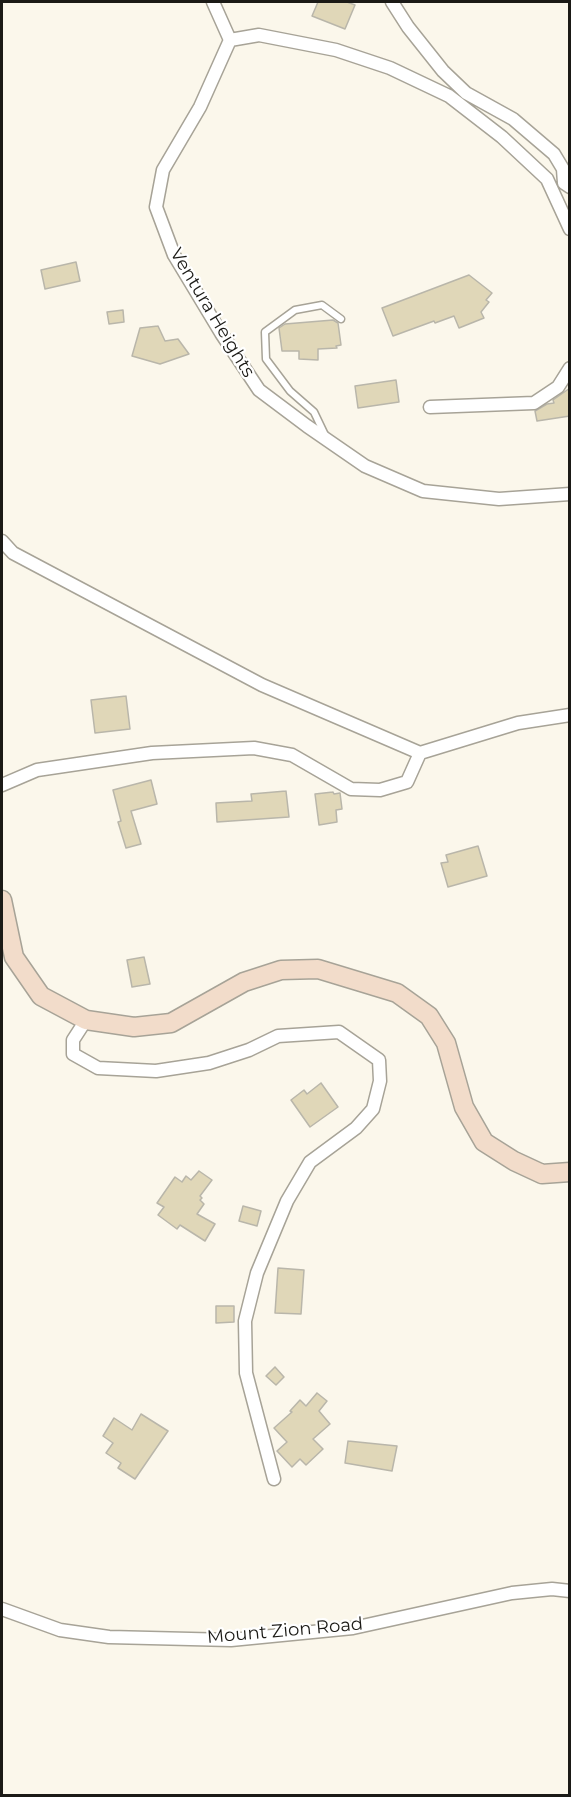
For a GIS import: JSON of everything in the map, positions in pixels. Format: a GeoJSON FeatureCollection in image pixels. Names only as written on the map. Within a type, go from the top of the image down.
{"type":"FeatureCollection","features":[{"type":"Feature","properties":{"kind":"main road"},"geometry":{"type":"LineString","coordinates":[[2,900],[14,957],[41,996],[86,1020],[134,1027],[171,1023],[244,982],[281,970],[318,969],[397,993],[429,1016],[446,1043],[464,1107],[484,1142],[514,1161],[542,1174],[570,1172]]}},
{"type":"Feature","properties":{"kind":"street"},"geometry":{"type":"LineString","coordinates":[[213,2],[230,40],[259,34],[336,50],[390,68],[449,96],[502,138],[547,179],[570,229]]}},
{"type":"Feature","properties":{"kind":"street"},"geometry":{"type":"LineString","coordinates":[[392,2],[436,63],[466,93],[513,119],[554,154],[563,169],[564,183],[570,187]]}},
{"type":"Feature","properties":{"kind":"street","name":"Ventura Heights"},"geometry":{"type":"LineString","coordinates":[[230,40],[200,107],[163,170],[156,207],[174,255],[259,390],[365,466],[423,491],[498,499],[570,494]]}},
{"type":"Feature","properties":{"kind":"street"},"geometry":{"type":"LineString","coordinates":[[556,200],[570,193]]}},
{"type":"Feature","properties":{"kind":"street"},"geometry":{"type":"LineString","coordinates":[[430,407],[534,403],[558,387],[570,368]]}},
{"type":"Feature","properties":{"kind":"street"},"geometry":{"type":"LineString","coordinates":[[2,541],[13,553],[262,685],[420,753],[518,723],[570,716]]}},
{"type":"Feature","properties":{"kind":"street"},"geometry":{"type":"LineString","coordinates":[[2,785],[37,770],[48,768],[152,753],[254,748],[291,755],[351,789],[380,790],[407,782],[420,753]]}},
{"type":"Feature","properties":{"kind":"street"},"geometry":{"type":"LineString","coordinates":[[86,1020],[73,1040],[73,1054],[98,1068],[156,1071],[209,1063],[249,1050],[278,1036],[339,1032],[379,1060],[380,1081],[373,1109],[356,1128],[310,1162],[283,1211],[258,1273],[245,1322],[246,1372],[274,1479]]}},
{"type":"Feature","properties":{"kind":"street","name":"Mount Zion Road"},"geometry":{"type":"LineString","coordinates":[[2,1609],[60,1630],[110,1637],[231,1640],[353,1628],[512,1593],[552,1589],[570,1591]]}},
{"type":"Feature","properties":{"kind":"lane"},"geometry":{"type":"LineString","coordinates":[[328,441],[314,412],[290,391],[266,359],[265,332],[295,310],[322,304],[340,319]]}},
{"type":"Feature","properties":{"kind":"building"},"geometry":{"type":"Polygon","coordinates":[[[318,2],[347,2],[355,5],[345,29],[312,16],[318,2]]]}},
{"type":"Feature","properties":{"kind":"building"},"geometry":{"type":"Polygon","coordinates":[[[76,262],[80,281],[45,289],[41,270],[76,262]]]}},
{"type":"Feature","properties":{"kind":"building"},"geometry":{"type":"Polygon","coordinates":[[[469,275],[492,293],[486,300],[489,302],[481,312],[484,318],[459,328],[454,316],[393,336],[382,308],[469,275]]]}},
{"type":"Feature","properties":{"kind":"building"},"geometry":{"type":"Polygon","coordinates":[[[123,310],[124,322],[109,324],[107,312],[123,310]]]}},
{"type":"Feature","properties":{"kind":"building"},"geometry":{"type":"Polygon","coordinates":[[[333,320],[338,323],[341,345],[336,346],[337,348],[318,349],[318,360],[299,359],[299,351],[282,351],[279,328],[285,324],[333,320]]]}},
{"type":"Feature","properties":{"kind":"building"},"geometry":{"type":"Polygon","coordinates":[[[158,326],[165,341],[178,339],[189,354],[160,364],[132,356],[140,328],[158,326]]]}},
{"type":"Feature","properties":{"kind":"building"},"geometry":{"type":"Polygon","coordinates":[[[396,380],[399,402],[358,408],[355,386],[396,380]]]}},
{"type":"Feature","properties":{"kind":"building"},"geometry":{"type":"Polygon","coordinates":[[[570,388],[570,416],[537,421],[535,411],[554,403],[553,400],[570,388]]]}},
{"type":"Feature","properties":{"kind":"building"},"geometry":{"type":"Polygon","coordinates":[[[126,696],[130,729],[95,733],[91,700],[126,696]]]}},
{"type":"Feature","properties":{"kind":"building"},"geometry":{"type":"Polygon","coordinates":[[[151,780],[157,804],[131,811],[141,844],[126,848],[118,822],[121,821],[113,790],[151,780]]]}},
{"type":"Feature","properties":{"kind":"building"},"geometry":{"type":"Polygon","coordinates":[[[286,791],[289,817],[217,822],[216,803],[252,801],[251,794],[286,791]]]}},
{"type":"Feature","properties":{"kind":"building"},"geometry":{"type":"Polygon","coordinates":[[[333,792],[334,794],[340,793],[342,809],[336,810],[337,822],[319,825],[315,794],[333,792]]]}},
{"type":"Feature","properties":{"kind":"building"},"geometry":{"type":"Polygon","coordinates":[[[478,846],[487,876],[448,887],[441,863],[448,862],[446,855],[478,846]]]}},
{"type":"Feature","properties":{"kind":"building"},"geometry":{"type":"Polygon","coordinates":[[[144,957],[150,984],[132,987],[127,960],[144,957]]]}},
{"type":"Feature","properties":{"kind":"building"},"geometry":{"type":"Polygon","coordinates":[[[321,1083],[338,1107],[310,1127],[291,1100],[304,1090],[307,1094],[321,1083]]]}},
{"type":"Feature","properties":{"kind":"building"},"geometry":{"type":"Polygon","coordinates":[[[199,1171],[212,1180],[200,1196],[204,1204],[197,1214],[215,1224],[205,1241],[180,1225],[177,1229],[158,1215],[164,1207],[157,1203],[175,1177],[182,1182],[186,1176],[191,1180],[199,1171]]]}},
{"type":"Feature","properties":{"kind":"building"},"geometry":{"type":"Polygon","coordinates":[[[243,1206],[261,1211],[257,1226],[239,1221],[243,1206]]]}},
{"type":"Feature","properties":{"kind":"building"},"geometry":{"type":"Polygon","coordinates":[[[278,1268],[304,1270],[301,1314],[275,1313],[278,1268]]]}},
{"type":"Feature","properties":{"kind":"building"},"geometry":{"type":"Polygon","coordinates":[[[216,1306],[234,1306],[234,1322],[216,1323],[216,1306]]]}},
{"type":"Feature","properties":{"kind":"building"},"geometry":{"type":"Polygon","coordinates":[[[275,1367],[284,1377],[276,1385],[266,1376],[275,1367]]]}},
{"type":"Feature","properties":{"kind":"building"},"geometry":{"type":"Polygon","coordinates":[[[317,1393],[327,1401],[319,1411],[330,1424],[313,1439],[323,1449],[306,1465],[300,1459],[292,1467],[277,1451],[287,1442],[274,1428],[292,1412],[290,1411],[300,1400],[306,1406],[317,1393]]]}},
{"type":"Feature","properties":{"kind":"building"},"geometry":{"type":"Polygon","coordinates":[[[141,1414],[168,1431],[135,1479],[118,1468],[121,1463],[106,1453],[113,1443],[103,1436],[114,1418],[132,1430],[141,1414]]]}},
{"type":"Feature","properties":{"kind":"building"},"geometry":{"type":"Polygon","coordinates":[[[348,1441],[397,1446],[392,1471],[345,1463],[348,1441]]]}}]}
